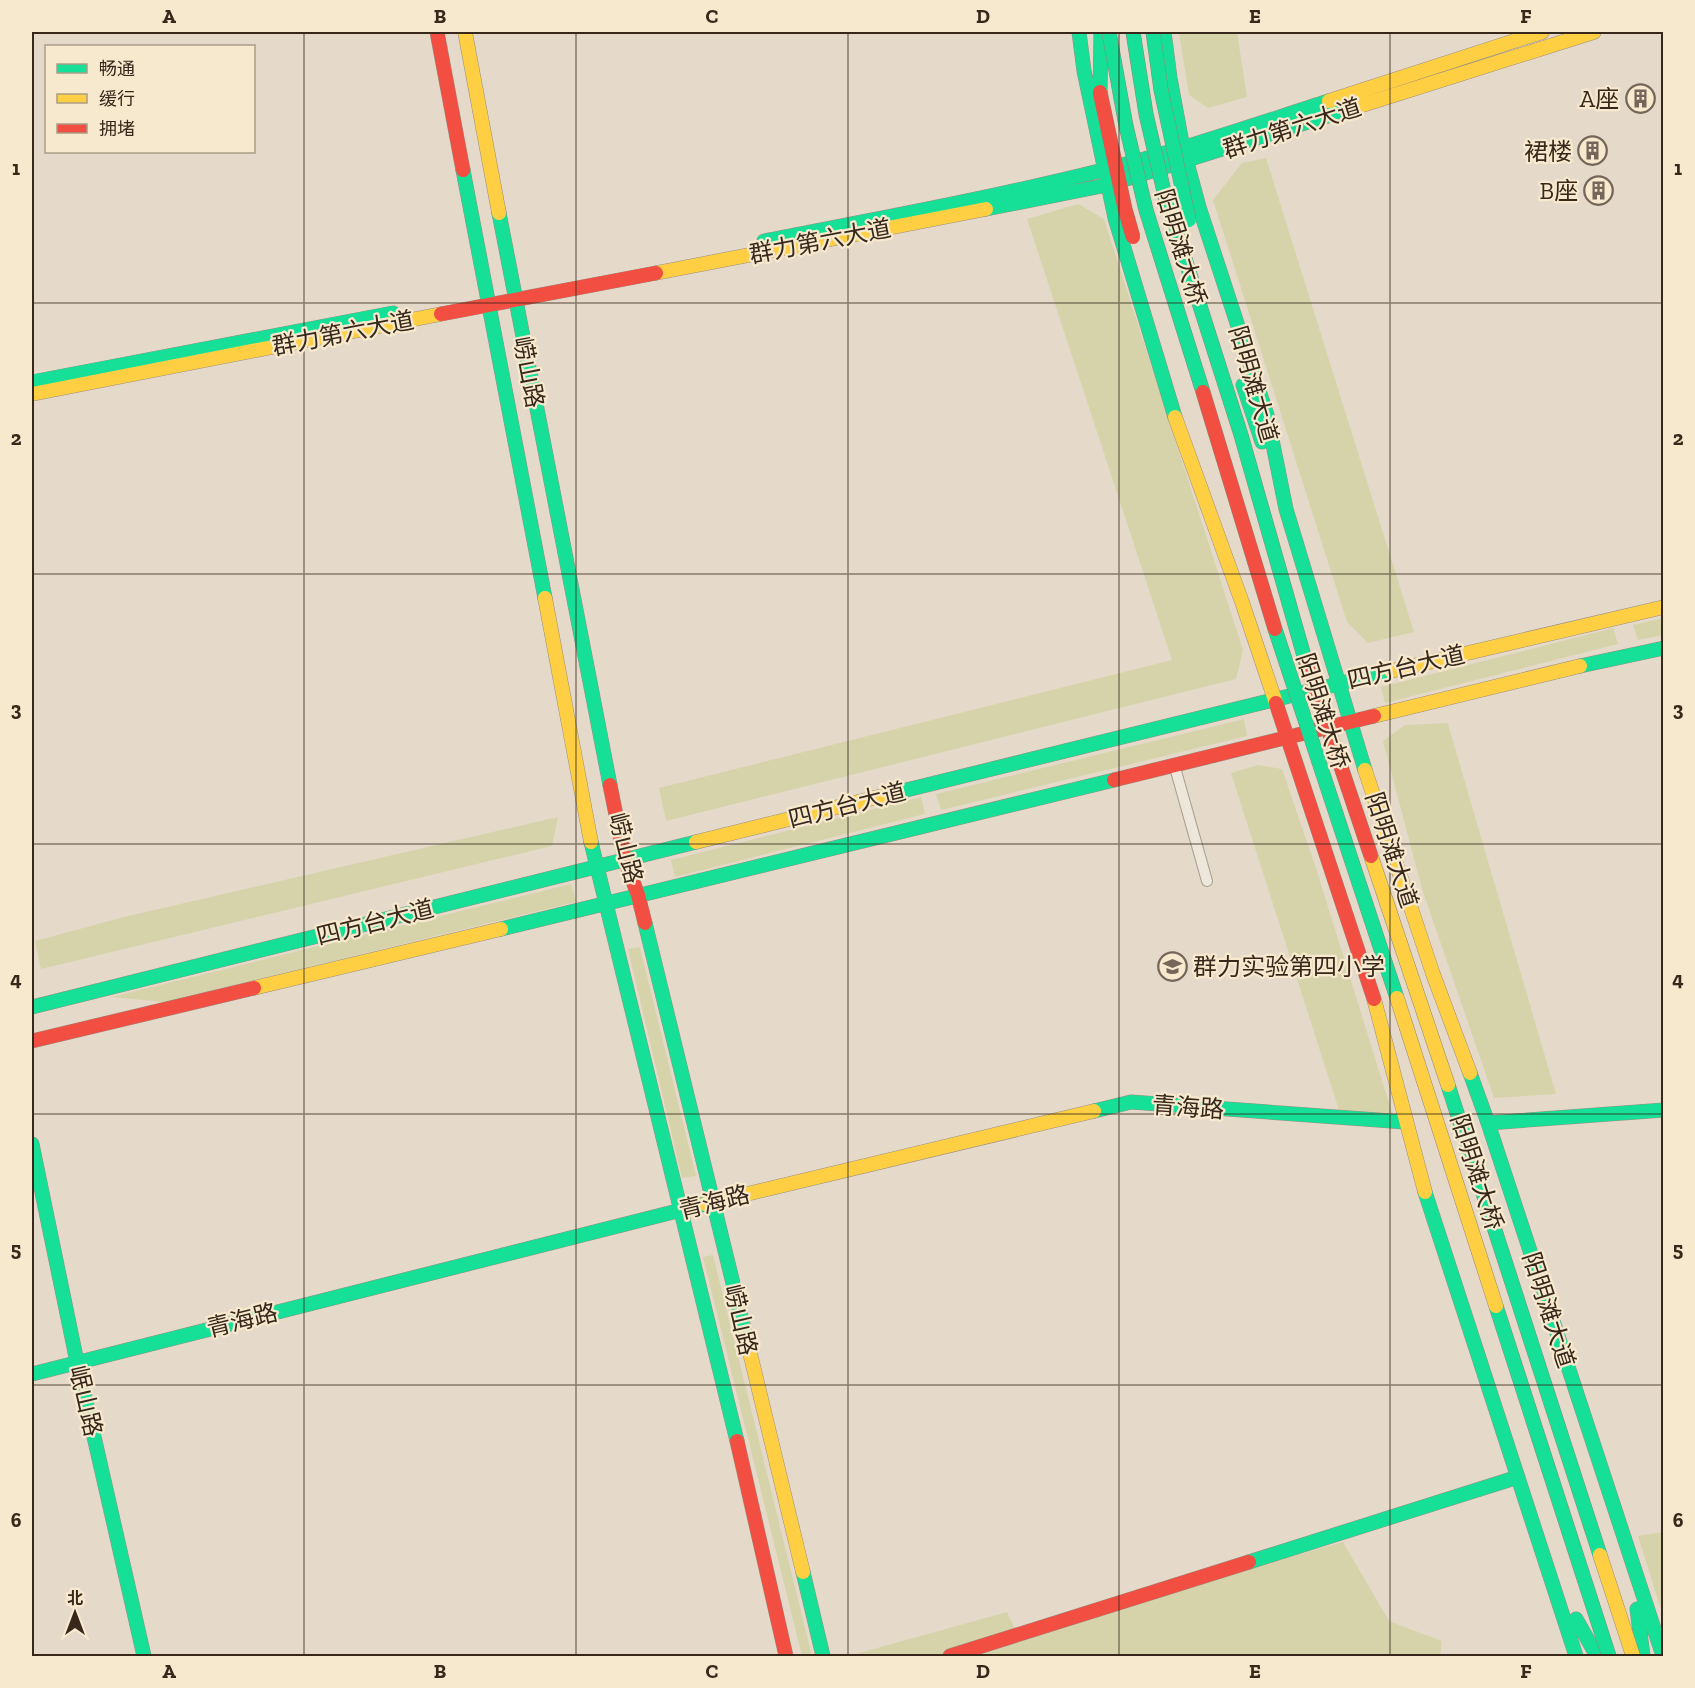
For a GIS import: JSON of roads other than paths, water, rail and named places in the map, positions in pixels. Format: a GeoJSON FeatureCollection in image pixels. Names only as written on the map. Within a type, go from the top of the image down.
{"type":"FeatureCollection","features":[{"type":"Feature","properties":{"kind":"main road","name":"崂山路"},"geometry":{"type":"LineString","coordinates":[[437,32],[596,868],[747,1483],[786,1656]]}},
{"type":"Feature","properties":{"kind":"main road","name":"崂山路"},"geometry":{"type":"LineString","coordinates":[[465,32],[514,294],[626,860],[638,895],[714,1202],[823,1656]]}},
{"type":"Feature","properties":{"kind":"main road"},"geometry":{"type":"LineString","coordinates":[[1079,32],[1084,71],[1115,218],[1182,441],[1242,602],[1588,1656]]}},
{"type":"Feature","properties":{"kind":"main road"},"geometry":{"type":"LineString","coordinates":[[1090,32],[1100,92],[1125,209],[1197,441],[1242,602]]}},
{"type":"Feature","properties":{"kind":"main road"},"geometry":{"type":"LineString","coordinates":[[1100,92],[1101,32]]}},
{"type":"Feature","properties":{"kind":"main road","name":"阳明滩大桥"},"geometry":{"type":"LineString","coordinates":[[1109,32],[1126,126],[1146,210],[1289,676],[1412,1043],[1609,1656]]}},
{"type":"Feature","properties":{"kind":"main road","name":"阳明滩大桥"},"geometry":{"type":"LineString","coordinates":[[1133,32],[1142,94],[1165,196],[1241,435],[1308,669],[1433,1038],[1633,1656]]}},
{"type":"Feature","properties":{"kind":"main road"},"geometry":{"type":"LineString","coordinates":[[1143,32],[1161,90]]}},
{"type":"Feature","properties":{"kind":"main road"},"geometry":{"type":"LineString","coordinates":[[1153,32],[1161,90],[1189,220],[1286,509]]}},
{"type":"Feature","properties":{"kind":"main road","name":"阳明滩大道"},"geometry":{"type":"LineString","coordinates":[[1164,32],[1170,78],[1185,154],[1199,207],[1267,415],[1286,509],[1350,723],[1436,983],[1488,1123],[1662,1656]]}},
{"type":"Feature","properties":{"kind":"main road","name":"群力第六大道"},"geometry":{"type":"LineString","coordinates":[[514,294],[872,232],[1107,185],[1185,154],[1542,32]]}},
{"type":"Feature","properties":{"kind":"main road","name":"群力第六大道"},"geometry":{"type":"LineString","coordinates":[[32,394],[1185,154],[1594,32]]}},
{"type":"Feature","properties":{"kind":"main road","name":"群力第六大道"},"geometry":{"type":"LineString","coordinates":[[32,382],[489,299]]}},
{"type":"Feature","properties":{"kind":"main road","name":"四方台大道"},"geometry":{"type":"LineString","coordinates":[[32,1007],[1339,683],[1664,608]]}},
{"type":"Feature","properties":{"kind":"main road","name":"四方台大道"},"geometry":{"type":"LineString","coordinates":[[32,1041],[606,904],[1592,663],[1664,648]]}},
{"type":"Feature","properties":{"kind":"main road"},"geometry":{"type":"LineString","coordinates":[[1436,983],[1479,1132],[1654,1656]]}},
{"type":"Feature","properties":{"kind":"main road"},"geometry":{"type":"LineString","coordinates":[[1376,1006],[1430,1209],[1576,1656]]}},
{"type":"Feature","properties":{"kind":"main road","name":"青海路"},"geometry":{"type":"LineString","coordinates":[[32,1374],[680,1210],[1131,1102],[1405,1122]]}},
{"type":"Feature","properties":{"kind":"main road"},"geometry":{"type":"LineString","coordinates":[[1488,1123],[1664,1110]]}},
{"type":"Feature","properties":{"kind":"main road","name":"岷山路"},"geometry":{"type":"LineString","coordinates":[[32,1144],[77,1362],[144,1656]]}},
{"type":"Feature","properties":{"kind":"main road"},"geometry":{"type":"LineString","coordinates":[[951,1656],[1518,1477]]}},
{"type":"Feature","properties":{"kind":"main road"},"geometry":{"type":"LineString","coordinates":[[1637,1604],[1643,1656]]}},
{"type":"Feature","properties":{"kind":"main road"},"geometry":{"type":"LineString","coordinates":[[1576,1619],[1597,1656]]}},
{"type":"Feature","properties":{"kind":"street"},"geometry":{"type":"LineString","coordinates":[[1174,764],[1207,881]]}},
{"type":"Feature","properties":{"kind":"place","name":"A座"},"geometry":{"type":"Point","coordinates":[1640,98]}},
{"type":"Feature","properties":{"kind":"place","name":"裙楼"},"geometry":{"type":"Point","coordinates":[1593,151]}},
{"type":"Feature","properties":{"kind":"place","name":"B座"},"geometry":{"type":"Point","coordinates":[1599,190]}},
{"type":"Feature","properties":{"kind":"place","name":"群力实验第四小学"},"geometry":{"type":"Point","coordinates":[1172,966]}}]}
